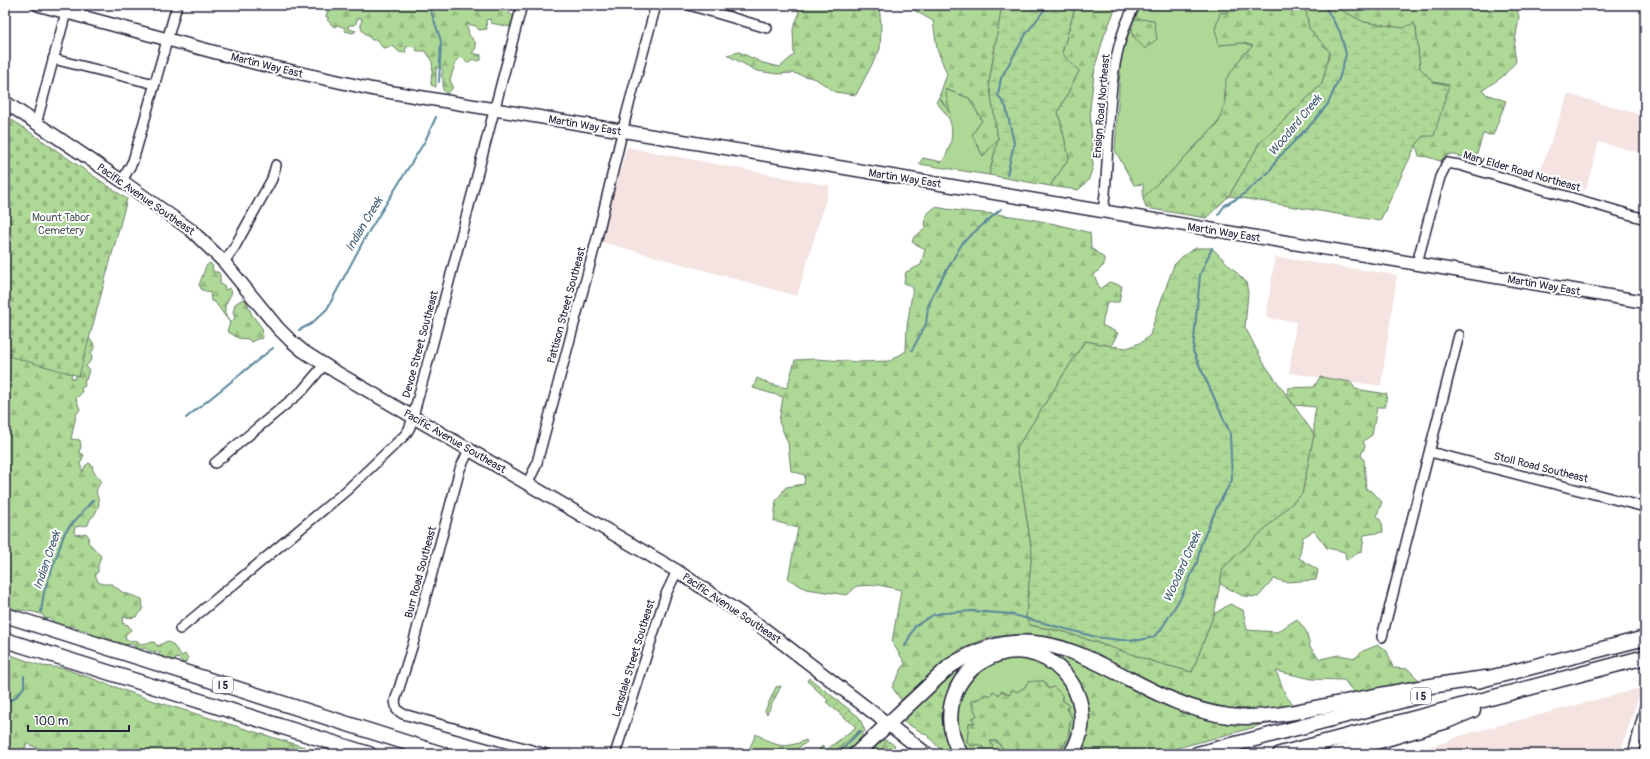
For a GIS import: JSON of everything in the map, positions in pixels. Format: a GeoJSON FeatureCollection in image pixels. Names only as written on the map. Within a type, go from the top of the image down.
{"type":"FeatureCollection","features":[{"type":"Feature","properties":{"kind":"highway","name":"I 5"},"geometry":{"type":"LineString","coordinates":[[5,615],[442,754]]}},
{"type":"Feature","properties":{"kind":"highway","name":"I 5"},"geometry":{"type":"LineString","coordinates":[[1197,754],[1645,638]]}},
{"type":"Feature","properties":{"kind":"highway","name":"I 5"},"geometry":{"type":"LineString","coordinates":[[5,640],[369,754]]}},
{"type":"Feature","properties":{"kind":"highway"},"geometry":{"type":"LineString","coordinates":[[856,754],[950,666],[962,658],[986,648],[1012,642],[1039,643],[1066,649],[1179,703],[1202,711],[1238,717],[1269,716],[1423,687],[1486,678]]}},
{"type":"Feature","properties":{"kind":"highway"},"geometry":{"type":"LineString","coordinates":[[961,754],[953,737],[950,720],[956,690],[965,676],[978,664],[1000,654],[1017,652],[1035,655],[1050,662],[1062,671],[1076,689],[1082,710],[1082,725],[1078,741],[1071,754]]}},
{"type":"Feature","properties":{"kind":"highway","name":"I 5"},"geometry":{"type":"LineString","coordinates":[[1280,754],[1645,656]]}},
{"type":"Feature","properties":{"kind":"highway"},"geometry":{"type":"LineString","coordinates":[[1335,754],[1447,722],[1514,692]]}},
{"type":"Feature","properties":{"kind":"main road","name":"Martin Way East"},"geometry":{"type":"LineString","coordinates":[[39,5],[67,8],[168,39],[259,64],[372,89],[1645,302]]}},
{"type":"Feature","properties":{"kind":"main road","name":"Pacific Avenue Southeast"},"geometry":{"type":"LineString","coordinates":[[5,102],[122,181],[191,230],[224,262],[278,328],[303,351],[324,365],[678,572],[760,626],[927,754]]}},
{"type":"Feature","properties":{"kind":"street"},"geometry":{"type":"LineString","coordinates":[[122,181],[133,162],[177,5]]}},
{"type":"Feature","properties":{"kind":"street","name":"Devoe Street Southeast"},"geometry":{"type":"LineString","coordinates":[[180,628],[347,490],[406,434],[413,416],[522,5]]}},
{"type":"Feature","properties":{"kind":"street","name":"Pattison Street Southeast"},"geometry":{"type":"LineString","coordinates":[[527,484],[536,466],[597,238],[622,131],[656,5]]}},
{"type":"Feature","properties":{"kind":"street"},"geometry":{"type":"LineString","coordinates":[[690,5],[767,28]]}},
{"type":"Feature","properties":{"kind":"street","name":"Ensign Road Northeast"},"geometry":{"type":"LineString","coordinates":[[1103,212],[1113,78],[1118,46],[1135,5]]}},
{"type":"Feature","properties":{"kind":"street"},"geometry":{"type":"LineString","coordinates":[[36,124],[67,8]]}},
{"type":"Feature","properties":{"kind":"street"},"geometry":{"type":"LineString","coordinates":[[53,59],[154,84]]}},
{"type":"Feature","properties":{"kind":"street","name":"Mary Elder Road Northeast"},"geometry":{"type":"LineString","coordinates":[[1417,263],[1440,177],[1447,163],[1466,167],[1645,219]]}},
{"type":"Feature","properties":{"kind":"street"},"geometry":{"type":"LineString","coordinates":[[224,262],[234,248],[272,179],[276,165]]}},
{"type":"Feature","properties":{"kind":"street"},"geometry":{"type":"LineString","coordinates":[[1382,637],[1459,335]]}},
{"type":"Feature","properties":{"kind":"street"},"geometry":{"type":"LineString","coordinates":[[215,464],[302,391],[324,365]]}},
{"type":"Feature","properties":{"kind":"street","name":"Burr Road Southeast"},"geometry":{"type":"LineString","coordinates":[[469,450],[460,469],[413,644],[395,701],[397,710],[403,714],[546,754]]}},
{"type":"Feature","properties":{"kind":"street","name":"Stoll Road Southeast"},"geometry":{"type":"LineString","coordinates":[[1430,452],[1645,506]]}},
{"type":"Feature","properties":{"kind":"street","name":"Lansdale Street Southeast"},"geometry":{"type":"LineString","coordinates":[[615,754],[666,594],[678,572]]}},
{"type":"Feature","properties":{"kind":"street"},"geometry":{"type":"LineString","coordinates":[[1633,754],[1645,707]]}},
{"type":"Feature","properties":{"kind":"shaded area"},"geometry":{"type":"Polygon","coordinates":[[[1568,94],[1645,116],[1645,154],[1599,142],[1586,190],[1538,177],[1568,94]]]}},
{"type":"Feature","properties":{"kind":"shaded area"},"geometry":{"type":"Polygon","coordinates":[[[627,147],[830,186],[797,296],[599,241],[627,147]]]}},
{"type":"Feature","properties":{"kind":"shaded area"},"geometry":{"type":"Polygon","coordinates":[[[1275,257],[1397,275],[1381,386],[1289,373],[1296,322],[1266,318],[1275,257]]]}},
{"type":"Feature","properties":{"kind":"shaded area"},"geometry":{"type":"Polygon","coordinates":[[[1641,688],[1620,754],[1402,754],[1446,742],[1459,736],[1641,688]]]}},
{"type":"Feature","properties":{"kind":"green space"},"geometry":{"type":"Polygon","coordinates":[[[330,5],[493,5],[506,10],[514,17],[510,27],[491,23],[490,19],[486,20],[487,29],[479,30],[476,26],[467,24],[469,35],[475,42],[476,48],[472,53],[481,55],[481,60],[478,61],[473,59],[467,63],[461,57],[456,61],[450,80],[452,89],[447,94],[443,90],[443,79],[441,75],[443,72],[441,68],[437,67],[436,70],[436,87],[431,85],[432,63],[425,51],[417,51],[415,47],[408,46],[405,53],[399,52],[394,47],[390,46],[383,48],[377,40],[372,40],[362,31],[362,18],[358,18],[355,25],[348,26],[349,29],[356,31],[353,33],[345,31],[345,28],[338,25],[334,27],[327,20],[329,18],[326,17],[330,5]]]}},
{"type":"Feature","properties":{"kind":"green space"},"geometry":{"type":"Polygon","coordinates":[[[797,5],[879,5],[881,26],[880,49],[856,95],[835,92],[816,79],[793,73],[777,74],[757,71],[727,55],[739,52],[763,63],[780,67],[794,55],[793,29],[799,14],[797,5]]]}},
{"type":"Feature","properties":{"kind":"green space"},"geometry":{"type":"Polygon","coordinates":[[[914,5],[1002,5],[989,83],[998,139],[983,156],[972,135],[982,120],[969,98],[945,89],[950,113],[939,97],[947,74],[937,49],[933,21],[912,9],[914,5]]]}},
{"type":"Feature","properties":{"kind":"green space"},"geometry":{"type":"Polygon","coordinates":[[[1002,5],[1077,5],[1062,53],[1079,71],[1058,112],[1069,158],[1050,186],[989,175],[998,139],[989,83],[1002,5]]]}},
{"type":"Feature","properties":{"kind":"green space"},"geometry":{"type":"Polygon","coordinates":[[[1077,5],[1117,5],[1104,36],[1095,67],[1090,108],[1093,167],[1088,181],[1078,190],[1050,186],[1069,158],[1058,112],[1079,71],[1062,53],[1077,5]]]}},
{"type":"Feature","properties":{"kind":"green space"},"geometry":{"type":"Polygon","coordinates":[[[1141,5],[1254,5],[1238,11],[1220,14],[1219,45],[1244,43],[1254,46],[1243,55],[1224,88],[1225,102],[1219,121],[1167,176],[1143,198],[1143,184],[1134,185],[1115,150],[1121,56],[1131,27],[1133,37],[1154,20],[1135,19],[1141,5]]]}},
{"type":"Feature","properties":{"kind":"green space"},"geometry":{"type":"Polygon","coordinates":[[[1254,5],[1305,5],[1309,28],[1330,52],[1322,84],[1259,144],[1229,196],[1206,218],[1146,208],[1143,198],[1167,176],[1219,122],[1225,102],[1226,79],[1243,55],[1253,46],[1244,43],[1219,45],[1215,29],[1220,13],[1238,11],[1254,5]]]}},
{"type":"Feature","properties":{"kind":"green space"},"geometry":{"type":"Polygon","coordinates":[[[1305,5],[1331,5],[1364,22],[1403,28],[1414,23],[1416,28],[1420,68],[1433,82],[1449,85],[1434,136],[1423,136],[1416,145],[1380,221],[1229,196],[1259,144],[1322,84],[1330,52],[1309,28],[1305,5]]]}},
{"type":"Feature","properties":{"kind":"green space"},"geometry":{"type":"Polygon","coordinates":[[[1331,5],[1516,5],[1519,17],[1514,48],[1516,62],[1502,77],[1483,90],[1486,94],[1506,101],[1493,135],[1483,134],[1475,160],[1450,154],[1440,161],[1419,156],[1416,145],[1423,136],[1449,85],[1433,82],[1420,68],[1416,28],[1403,28],[1364,22],[1331,5]]]}},
{"type":"Feature","properties":{"kind":"green space"},"geometry":{"type":"Polygon","coordinates":[[[1135,19],[1154,20],[1157,39],[1145,49],[1132,32],[1135,19]]]}},
{"type":"Feature","properties":{"kind":"green space"},"geometry":{"type":"Polygon","coordinates":[[[944,89],[969,98],[982,120],[972,135],[983,156],[998,139],[989,175],[919,164],[923,158],[942,162],[950,146],[952,128],[947,115],[936,102],[939,97],[949,112],[944,89]]]}},
{"type":"Feature","properties":{"kind":"green space","name":"Mount Tabor Cemetery"},"geometry":{"type":"Polygon","coordinates":[[[5,115],[127,199],[79,376],[5,355],[5,115]]]}},
{"type":"Feature","properties":{"kind":"green space"},"geometry":{"type":"Polygon","coordinates":[[[935,207],[1024,218],[1090,233],[1091,248],[1104,258],[1104,265],[1094,275],[1100,289],[1109,282],[1122,286],[1119,302],[1107,302],[1102,325],[1118,333],[1111,346],[1085,341],[1016,449],[1032,552],[1026,617],[1029,625],[1065,632],[1158,663],[1192,672],[1214,614],[1230,604],[1243,610],[1247,630],[1277,632],[1297,619],[1306,631],[1310,647],[1320,659],[1339,655],[1355,658],[1363,651],[1378,645],[1387,651],[1393,668],[1408,669],[1419,680],[1413,685],[1355,694],[1344,680],[1312,679],[1276,671],[1286,696],[1294,705],[1271,713],[1227,709],[1192,702],[1149,683],[1063,640],[1023,634],[990,637],[959,650],[901,700],[892,687],[905,663],[892,642],[901,590],[879,585],[857,586],[847,595],[806,589],[788,579],[798,528],[774,521],[776,501],[786,487],[804,484],[805,475],[791,471],[788,443],[779,422],[783,397],[753,388],[757,378],[770,384],[787,388],[795,360],[816,359],[858,362],[890,361],[906,351],[907,327],[913,287],[904,283],[906,272],[921,265],[925,249],[912,242],[914,237],[925,229],[926,215],[935,207]]]}},
{"type":"Feature","properties":{"kind":"green space"},"geometry":{"type":"Polygon","coordinates":[[[1196,248],[1212,248],[1246,282],[1248,293],[1245,327],[1263,362],[1314,434],[1302,494],[1223,568],[1214,614],[1192,672],[1158,663],[1065,632],[1030,625],[1026,617],[1032,552],[1016,449],[1085,341],[1127,348],[1142,342],[1150,335],[1174,265],[1184,255],[1196,248]]]}},
{"type":"Feature","properties":{"kind":"green space"},"geometry":{"type":"Polygon","coordinates":[[[210,263],[213,266],[212,268],[214,272],[218,272],[220,275],[220,284],[224,285],[225,290],[230,288],[232,292],[225,306],[225,313],[231,322],[235,318],[233,313],[235,304],[243,299],[246,301],[252,315],[262,328],[263,338],[251,342],[248,339],[238,338],[227,331],[230,323],[215,302],[211,301],[210,292],[202,290],[199,285],[206,266],[210,263]]]}},
{"type":"Feature","properties":{"kind":"green space"},"geometry":{"type":"Polygon","coordinates":[[[87,338],[92,341],[95,347],[91,353],[92,359],[86,366],[89,370],[86,380],[84,380],[85,386],[81,388],[82,392],[76,399],[80,409],[76,415],[71,439],[80,440],[81,447],[79,452],[84,455],[80,464],[83,472],[85,466],[89,463],[92,465],[93,471],[101,480],[97,491],[99,502],[96,512],[90,519],[88,525],[75,527],[74,532],[76,535],[86,533],[89,537],[88,542],[101,556],[98,572],[95,574],[98,582],[103,584],[112,584],[122,592],[142,599],[143,609],[139,615],[133,618],[124,617],[122,623],[128,625],[131,630],[125,635],[126,640],[138,641],[140,644],[154,642],[158,646],[167,641],[172,644],[182,656],[185,654],[188,658],[186,662],[182,663],[180,659],[176,658],[175,663],[162,660],[158,655],[161,652],[149,651],[145,648],[138,650],[132,644],[122,645],[120,642],[113,643],[112,639],[94,636],[86,630],[54,623],[51,619],[44,618],[43,615],[14,609],[5,604],[5,345],[73,368],[71,378],[75,379],[87,338]]]}},
{"type":"Feature","properties":{"kind":"green space"},"geometry":{"type":"Polygon","coordinates":[[[1320,377],[1351,382],[1355,389],[1387,394],[1385,407],[1377,407],[1372,435],[1363,441],[1365,446],[1361,455],[1364,460],[1366,489],[1373,492],[1382,502],[1377,515],[1382,523],[1383,532],[1364,535],[1362,551],[1346,560],[1345,552],[1327,548],[1314,531],[1303,537],[1299,558],[1318,570],[1316,580],[1286,582],[1274,579],[1258,597],[1243,596],[1220,584],[1223,568],[1302,494],[1314,434],[1316,407],[1294,405],[1288,397],[1288,388],[1314,387],[1320,377]]]}},
{"type":"Feature","properties":{"kind":"green space"},"geometry":{"type":"Polygon","coordinates":[[[1040,648],[1057,651],[1166,701],[1265,723],[1252,728],[1155,754],[1075,754],[1086,717],[1040,648]]]}},
{"type":"Feature","properties":{"kind":"green space"},"geometry":{"type":"Polygon","coordinates":[[[5,653],[42,666],[63,668],[151,700],[327,754],[56,754],[27,744],[22,754],[18,754],[5,743],[5,653]]]}},
{"type":"Feature","properties":{"kind":"green space"},"geometry":{"type":"Polygon","coordinates":[[[1023,658],[1042,664],[1051,669],[1066,683],[1071,693],[1074,703],[1075,725],[1073,735],[1064,754],[1059,754],[1063,752],[1063,747],[1066,743],[1072,717],[1067,709],[1069,705],[1062,699],[1062,695],[1054,687],[1048,689],[1044,681],[1028,682],[1024,688],[1017,692],[1012,689],[1010,695],[1001,691],[999,695],[993,691],[991,696],[985,694],[980,698],[971,701],[977,716],[972,718],[975,723],[969,723],[967,743],[973,746],[977,744],[983,747],[987,752],[995,752],[990,741],[997,742],[1006,752],[1011,754],[969,754],[963,744],[957,722],[959,701],[963,691],[969,681],[987,665],[1000,660],[1023,658]]]}},
{"type":"Feature","properties":{"kind":"green space"},"geometry":{"type":"Polygon","coordinates":[[[970,661],[962,673],[951,744],[948,751],[940,749],[927,735],[900,720],[945,678],[970,661]]]}},
{"type":"Feature","properties":{"kind":"green space"},"geometry":{"type":"Polygon","coordinates":[[[809,678],[859,717],[865,731],[863,733],[860,730],[845,743],[832,751],[818,754],[818,751],[822,746],[826,750],[856,727],[826,702],[828,700],[807,681],[809,678]]]}},
{"type":"Feature","properties":{"kind":"green space"},"geometry":{"type":"Polygon","coordinates":[[[1044,681],[1048,689],[1054,687],[1062,695],[1062,700],[1069,705],[1067,709],[1072,717],[1067,740],[1062,747],[1063,752],[1059,754],[1011,754],[1006,752],[997,741],[990,741],[995,752],[987,752],[983,747],[977,744],[973,746],[967,743],[969,723],[975,723],[972,718],[977,716],[971,702],[985,694],[991,696],[993,691],[999,695],[1001,691],[1010,695],[1012,689],[1017,692],[1024,688],[1028,682],[1044,681]]]}},
{"type":"Feature","properties":{"kind":"green space"},"geometry":{"type":"Polygon","coordinates":[[[781,686],[767,714],[765,711],[776,687],[781,686]]]}},
{"type":"Feature","properties":{"kind":"green space"},"geometry":{"type":"Polygon","coordinates":[[[860,732],[863,735],[854,746],[848,749],[844,754],[818,754],[833,751],[850,737],[860,732]]]}},
{"type":"Feature","properties":{"kind":"green space"},"geometry":{"type":"Polygon","coordinates":[[[756,734],[775,744],[785,746],[806,740],[807,742],[790,754],[747,754],[756,734]]]}},
{"type":"Feature","properties":{"kind":"green space"},"geometry":{"type":"Polygon","coordinates":[[[878,738],[890,742],[895,746],[891,751],[896,754],[861,754],[878,738]]]}},
{"type":"Feature","properties":{"kind":"waterway","name":"Indian Creek"},"geometry":{"type":"LineString","coordinates":[[429,5],[441,41],[439,82]]}},
{"type":"Feature","properties":{"kind":"waterway"},"geometry":{"type":"LineString","coordinates":[[1007,175],[1014,143],[1006,107],[998,95],[1001,78],[1026,34],[1048,5]]}},
{"type":"Feature","properties":{"kind":"waterway","name":"Woodard Creek"},"geometry":{"type":"LineString","coordinates":[[1218,215],[1225,205],[1240,197],[1269,172],[1278,158],[1313,122],[1328,104],[1340,76],[1346,54],[1340,32],[1324,5]]}},
{"type":"Feature","properties":{"kind":"waterway","name":"Indian Creek"},"geometry":{"type":"LineString","coordinates":[[299,330],[311,324],[327,309],[366,236],[425,141],[436,117]]}},
{"type":"Feature","properties":{"kind":"waterway"},"geometry":{"type":"LineString","coordinates":[[912,350],[926,324],[928,307],[935,290],[963,242],[1001,209]]}},
{"type":"Feature","properties":{"kind":"waterway","name":"Woodard Creek"},"geometry":{"type":"LineString","coordinates":[[905,646],[915,626],[933,615],[973,611],[1010,614],[1096,637],[1120,640],[1140,640],[1153,637],[1160,631],[1181,597],[1197,562],[1201,544],[1217,507],[1232,480],[1230,433],[1193,351],[1200,275],[1212,248]]}},
{"type":"Feature","properties":{"kind":"waterway","name":"Indian Creek"},"geometry":{"type":"LineString","coordinates":[[186,418],[273,348]]}},
{"type":"Feature","properties":{"kind":"waterway","name":"Indian Creek"},"geometry":{"type":"LineString","coordinates":[[41,612],[44,592],[65,532],[93,500]]}},
{"type":"Feature","properties":{"kind":"waterway","name":"Indian Creek"},"geometry":{"type":"LineString","coordinates":[[5,701],[14,699],[24,687],[24,676]]}},
{"type":"Feature","properties":{"kind":"waterway","name":"Woodard Creek"},"geometry":{"type":"LineString","coordinates":[[838,754],[860,731]]}}]}
